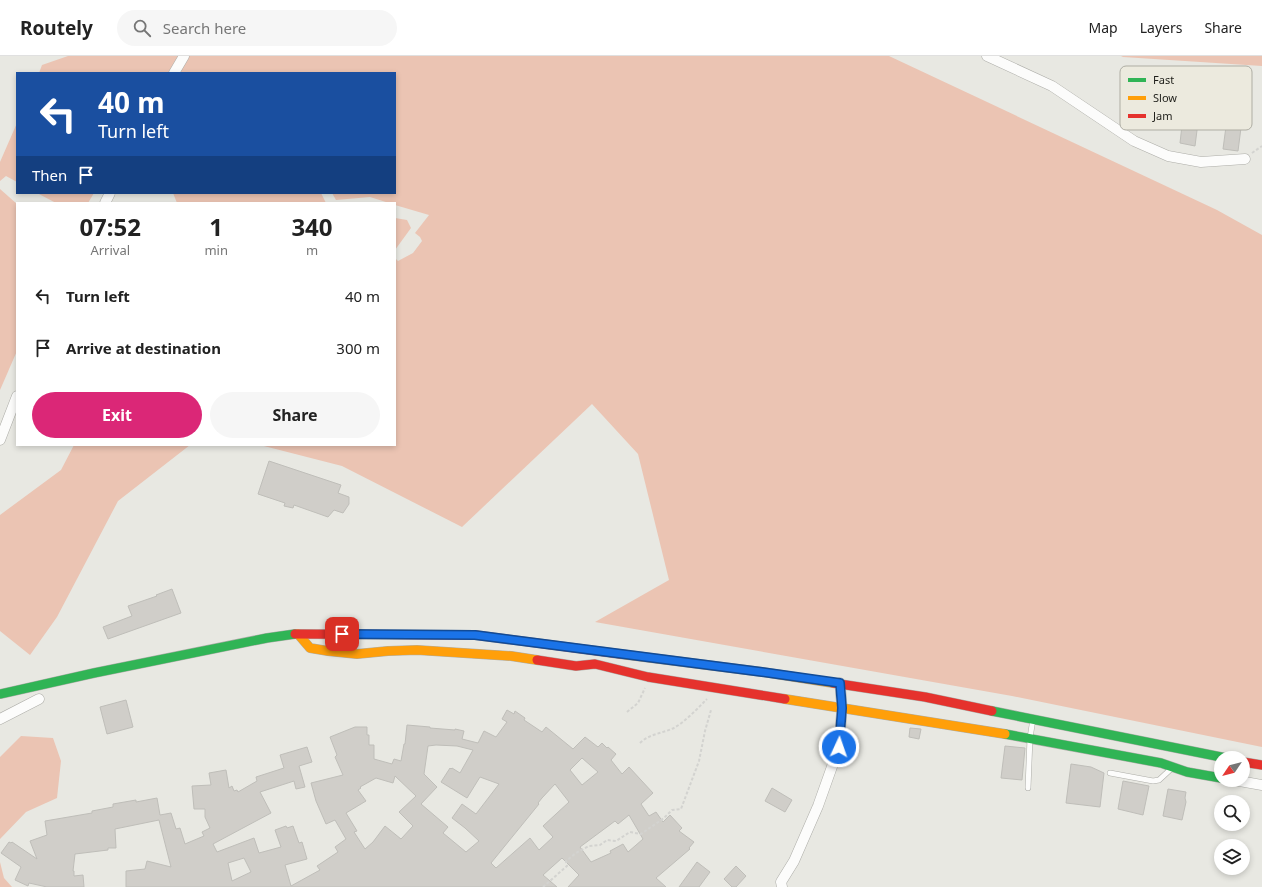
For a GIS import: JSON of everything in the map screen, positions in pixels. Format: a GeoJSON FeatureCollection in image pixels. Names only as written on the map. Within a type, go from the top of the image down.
{"type":"FeatureCollection","features":[{"type":"Feature","properties":{"kind":"main road"},"geometry":{"type":"LineString","coordinates":[[298,634],[310,648],[357,654],[417,650],[511,656],[576,666],[595,664],[619,668],[650,678],[1030,738],[1154,762],[1187,772],[1214,777]]}},
{"type":"Feature","properties":{"kind":"main road"},"geometry":{"type":"LineString","coordinates":[[0,694],[110,669],[267,638],[298,634],[475,635],[840,683],[925,697],[1214,756]]}},
{"type":"Feature","properties":{"kind":"main road"},"geometry":{"type":"LineString","coordinates":[[1250,763],[1262,766]]}},
{"type":"Feature","properties":{"kind":"street"},"geometry":{"type":"LineString","coordinates":[[175,72],[184,56]]}},
{"type":"Feature","properties":{"kind":"street"},"geometry":{"type":"LineString","coordinates":[[987,56],[1052,86],[1134,142],[1168,156],[1201,162],[1245,159]]}},
{"type":"Feature","properties":{"kind":"street"},"geometry":{"type":"LineString","coordinates":[[0,440],[16,399]]}},
{"type":"Feature","properties":{"kind":"street"},"geometry":{"type":"LineString","coordinates":[[782,887],[781,882],[794,861],[818,806],[839,747],[842,708],[840,683]]}},
{"type":"Feature","properties":{"kind":"street"},"geometry":{"type":"LineString","coordinates":[[0,718],[39,700]]}},
{"type":"Feature","properties":{"kind":"street"},"geometry":{"type":"LineString","coordinates":[[1250,783],[1262,785]]}},
{"type":"Feature","properties":{"kind":"lane"},"geometry":{"type":"LineString","coordinates":[[1028,788],[1030,738],[1033,718]]}},
{"type":"Feature","properties":{"kind":"lane"},"geometry":{"type":"LineString","coordinates":[[1110,773],[1154,781],[1158,780],[1173,767]]}},
{"type":"Feature","properties":{"kind":"path"},"geometry":{"type":"LineString","coordinates":[[627,712],[638,704],[650,678]]}},
{"type":"Feature","properties":{"kind":"path"},"geometry":{"type":"LineString","coordinates":[[640,743],[644,738],[674,728],[685,720],[718,689]]}},
{"type":"Feature","properties":{"kind":"path"},"geometry":{"type":"LineString","coordinates":[[543,887],[567,866],[566,861],[569,858],[589,846],[600,845],[607,840],[616,841],[630,832],[640,834],[664,818],[672,810],[681,809],[699,761],[711,710]]}},
{"type":"Feature","properties":{"kind":"shaded area"},"geometry":{"type":"Polygon","coordinates":[[[68,56],[889,56],[1217,210],[1262,235],[1262,747],[1012,696],[595,622],[669,580],[638,454],[592,404],[462,527],[342,466],[264,446],[396,446],[396,259],[398,261],[413,253],[422,241],[415,233],[429,215],[396,205],[396,202],[386,202],[370,197],[336,200],[333,194],[396,194],[396,72],[39,72],[42,65],[68,56]]]}},
{"type":"Feature","properties":{"kind":"shaded area"},"geometry":{"type":"Polygon","coordinates":[[[1121,56],[1262,56],[1262,66],[1123,57],[1121,56]]]}},
{"type":"Feature","properties":{"kind":"shaded area"},"geometry":{"type":"Polygon","coordinates":[[[16,125],[16,181],[6,176],[0,181],[0,162],[16,125]]]}},
{"type":"Feature","properties":{"kind":"shaded area"},"geometry":{"type":"Polygon","coordinates":[[[0,189],[16,203],[16,353],[0,390],[0,189]]]}},
{"type":"Feature","properties":{"kind":"shaded area"},"geometry":{"type":"Polygon","coordinates":[[[39,194],[93,194],[89,202],[54,202],[39,194]]]}},
{"type":"Feature","properties":{"kind":"shaded area"},"geometry":{"type":"Polygon","coordinates":[[[173,194],[322,194],[326,202],[177,202],[173,194]]]}},
{"type":"Feature","properties":{"kind":"shaded area"},"geometry":{"type":"Polygon","coordinates":[[[396,218],[407,220],[411,228],[396,249],[396,218]]]}},
{"type":"Feature","properties":{"kind":"shaded area"},"geometry":{"type":"Polygon","coordinates":[[[73,446],[189,446],[118,501],[57,617],[30,655],[0,631],[0,515],[61,470],[73,446]]]}},
{"type":"Feature","properties":{"kind":"shaded area"},"geometry":{"type":"Polygon","coordinates":[[[21,736],[53,738],[61,761],[57,798],[26,812],[0,839],[0,757],[21,736]]]}},
{"type":"Feature","properties":{"kind":"shaded area"},"geometry":{"type":"Polygon","coordinates":[[[0,862],[4,878],[12,887],[0,887],[0,862]]]}},
{"type":"Feature","properties":{"kind":"building"},"geometry":{"type":"Polygon","coordinates":[[[1181,130],[1197,130],[1195,146],[1180,143],[1181,130]]]}},
{"type":"Feature","properties":{"kind":"building"},"geometry":{"type":"Polygon","coordinates":[[[1226,130],[1241,130],[1238,151],[1223,149],[1226,130]]]}},
{"type":"Feature","properties":{"kind":"building"},"geometry":{"type":"Polygon","coordinates":[[[269,461],[341,485],[338,493],[349,497],[349,504],[343,513],[334,510],[328,517],[294,505],[293,508],[284,506],[285,503],[258,494],[269,461]]]}},
{"type":"Feature","properties":{"kind":"building"},"geometry":{"type":"Polygon","coordinates":[[[172,589],[181,613],[108,639],[103,627],[132,616],[128,606],[172,589]]]}},
{"type":"Feature","properties":{"kind":"building"},"geometry":{"type":"Polygon","coordinates":[[[126,700],[133,727],[107,734],[100,707],[126,700]]]}},
{"type":"Feature","properties":{"kind":"building"},"geometry":{"type":"Polygon","coordinates":[[[507,710],[514,714],[515,711],[525,718],[524,720],[542,732],[546,727],[573,749],[585,737],[598,747],[602,743],[616,754],[611,760],[622,774],[629,767],[653,793],[641,804],[649,816],[656,812],[663,822],[670,815],[682,828],[679,831],[694,842],[689,848],[690,849],[656,878],[666,887],[568,887],[579,875],[562,858],[543,875],[557,887],[126,887],[126,871],[145,869],[147,861],[171,867],[159,820],[115,829],[116,848],[75,854],[73,871],[74,876],[83,875],[84,887],[47,887],[29,883],[28,886],[15,880],[21,867],[1,853],[9,842],[12,842],[37,859],[30,841],[47,835],[45,821],[92,813],[92,811],[113,807],[113,804],[157,798],[160,815],[171,813],[176,829],[180,828],[185,844],[204,836],[202,832],[210,828],[205,817],[205,809],[194,809],[192,786],[211,785],[209,773],[226,770],[229,788],[232,786],[234,791],[237,790],[238,792],[257,781],[256,777],[284,768],[280,755],[307,747],[312,762],[299,766],[305,787],[296,789],[294,781],[260,792],[271,813],[213,844],[217,852],[254,838],[259,853],[281,847],[275,830],[286,826],[287,828],[293,826],[299,843],[302,842],[307,859],[285,865],[291,886],[320,870],[317,866],[338,852],[335,847],[346,839],[335,820],[326,824],[316,801],[311,783],[343,775],[335,757],[337,755],[330,737],[355,727],[367,727],[369,745],[374,745],[374,759],[392,764],[394,759],[401,761],[407,725],[464,731],[462,739],[478,743],[484,731],[496,737],[507,722],[502,719],[507,710]],[[428,746],[424,774],[437,787],[421,804],[448,827],[443,833],[466,852],[479,841],[452,818],[462,804],[476,814],[499,784],[480,777],[467,798],[441,782],[450,768],[460,773],[473,750],[457,746],[428,746]],[[582,758],[570,770],[582,785],[598,772],[582,758]],[[395,776],[393,783],[376,778],[360,787],[361,788],[358,790],[366,801],[346,813],[357,831],[354,832],[365,849],[373,842],[385,826],[401,839],[413,826],[399,812],[416,796],[395,776]],[[555,784],[538,803],[539,804],[491,863],[496,868],[530,838],[539,850],[553,837],[543,826],[569,802],[555,784]],[[629,815],[618,824],[615,821],[580,847],[591,862],[611,853],[610,851],[623,844],[628,852],[643,839],[629,815]],[[244,858],[228,863],[232,881],[251,872],[244,858]]]}},
{"type":"Feature","properties":{"kind":"building"},"geometry":{"type":"Polygon","coordinates":[[[910,728],[921,729],[919,739],[909,737],[910,728]]]}},
{"type":"Feature","properties":{"kind":"building"},"geometry":{"type":"Polygon","coordinates":[[[1005,746],[1025,748],[1022,780],[1001,778],[1005,746]]]}},
{"type":"Feature","properties":{"kind":"building"},"geometry":{"type":"Polygon","coordinates":[[[1071,764],[1091,767],[1104,773],[1100,807],[1066,803],[1071,764]]]}},
{"type":"Feature","properties":{"kind":"building"},"geometry":{"type":"Polygon","coordinates":[[[1123,781],[1149,786],[1143,815],[1118,809],[1123,781]]]}},
{"type":"Feature","properties":{"kind":"building"},"geometry":{"type":"Polygon","coordinates":[[[772,788],[792,800],[785,812],[765,801],[772,788]]]}},
{"type":"Feature","properties":{"kind":"building"},"geometry":{"type":"Polygon","coordinates":[[[1168,789],[1186,792],[1186,802],[1182,820],[1163,816],[1168,789]]]}},
{"type":"Feature","properties":{"kind":"building"},"geometry":{"type":"Polygon","coordinates":[[[697,862],[710,872],[699,887],[679,887],[697,862]]]}},
{"type":"Feature","properties":{"kind":"building"},"geometry":{"type":"Polygon","coordinates":[[[736,866],[746,876],[736,887],[732,887],[724,879],[736,866]]]}},
{"type":"Feature","properties":{"kind":"traffic: fast"},"geometry":{"type":"LineString","coordinates":[[0,694],[94,673],[267,638],[295,634]]}},
{"type":"Feature","properties":{"kind":"traffic: fast"},"geometry":{"type":"LineString","coordinates":[[992,711],[1214,756]]}},
{"type":"Feature","properties":{"kind":"traffic: fast"},"geometry":{"type":"LineString","coordinates":[[1005,734],[1161,763],[1187,772],[1214,777]]}},
{"type":"Feature","properties":{"kind":"traffic: slow"},"geometry":{"type":"LineString","coordinates":[[298,634],[310,648],[328,651],[357,654],[417,650],[511,656],[537,660]]}},
{"type":"Feature","properties":{"kind":"traffic: slow"},"geometry":{"type":"LineString","coordinates":[[620,654],[762,672],[833,683]]}},
{"type":"Feature","properties":{"kind":"traffic: slow"},"geometry":{"type":"LineString","coordinates":[[785,699],[1005,734]]}},
{"type":"Feature","properties":{"kind":"traffic: jam"},"geometry":{"type":"LineString","coordinates":[[295,634],[475,635],[620,654]]}},
{"type":"Feature","properties":{"kind":"traffic: jam"},"geometry":{"type":"LineString","coordinates":[[537,660],[576,666],[595,664],[648,677],[785,699]]}},
{"type":"Feature","properties":{"kind":"traffic: jam"},"geometry":{"type":"LineString","coordinates":[[833,683],[925,697],[992,711]]}},
{"type":"Feature","properties":{"kind":"traffic: jam"},"geometry":{"type":"LineString","coordinates":[[1250,763],[1262,765]]}},
{"type":"Feature","properties":{"kind":"route"},"geometry":{"type":"LineString","coordinates":[[342,634],[475,635],[840,683],[842,708],[839,747]]}}]}
